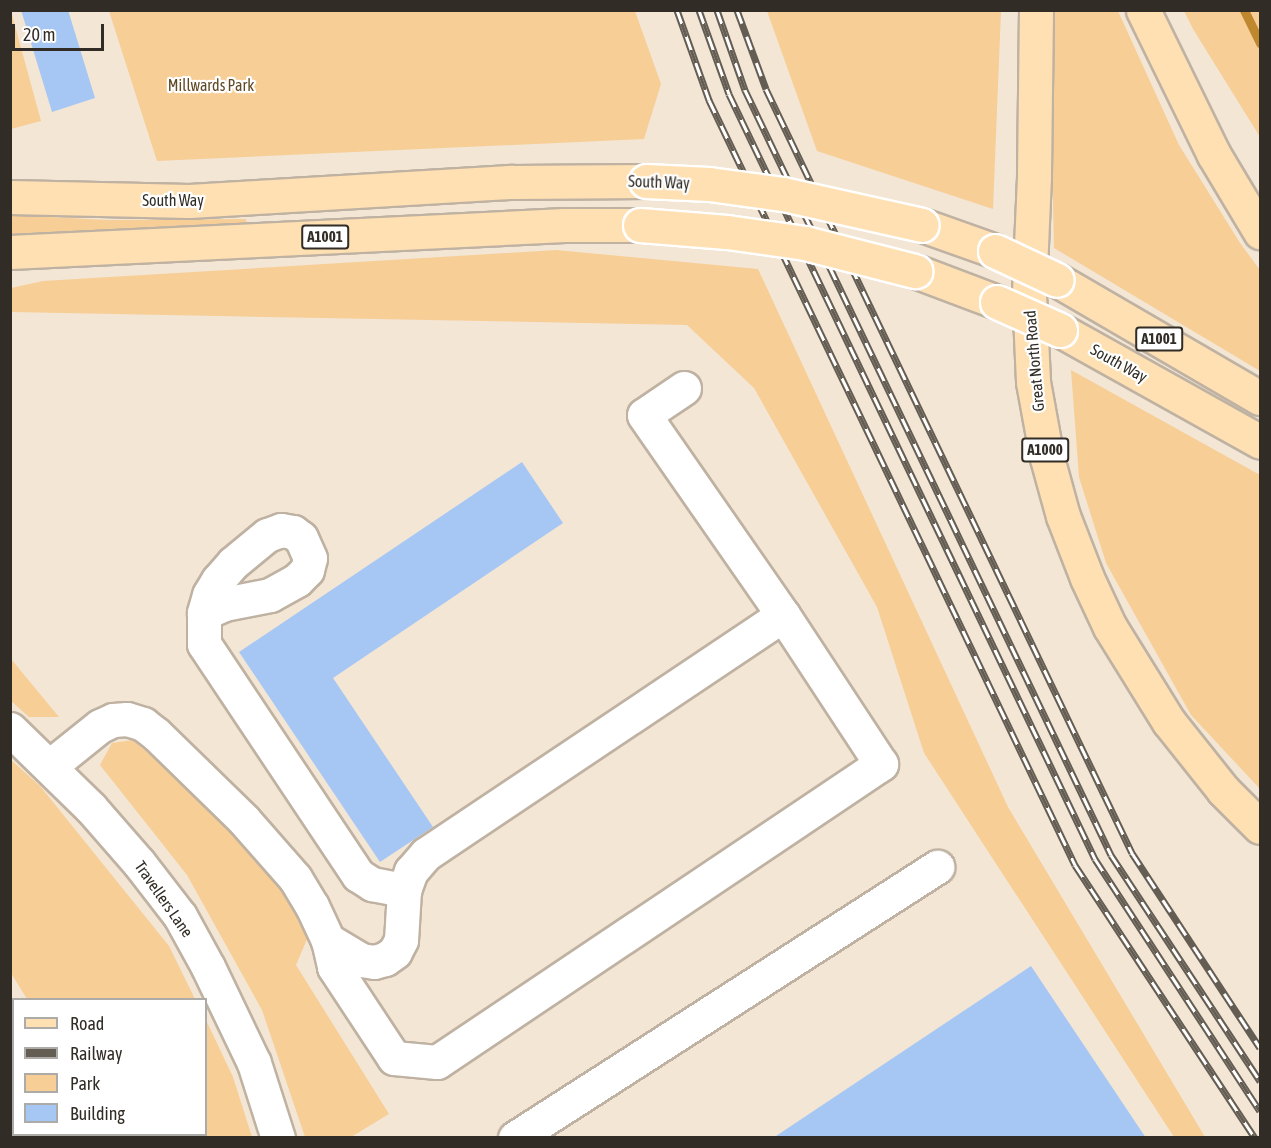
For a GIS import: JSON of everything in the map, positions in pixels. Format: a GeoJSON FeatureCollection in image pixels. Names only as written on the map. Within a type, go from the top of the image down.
{"type":"FeatureCollection","features":[{"type":"Feature","properties":{"kind":"main road","name":"Great North Road"},"geometry":{"type":"LineString","coordinates":[[1035,10],[1034,177],[1029,292],[1033,382],[1047,459],[1064,516],[1087,578],[1110,627],[1169,722],[1223,790],[1260,827]]}},
{"type":"Feature","properties":{"kind":"main road"},"geometry":{"type":"LineString","coordinates":[[1143,10],[1214,155],[1260,232]]}},
{"type":"Feature","properties":{"kind":"main road","name":"South Way"},"geometry":{"type":"LineString","coordinates":[[10,197],[189,201],[512,182],[646,181],[709,184],[783,194],[922,225],[994,250],[1057,280],[1260,398]]}},
{"type":"Feature","properties":{"kind":"main road","name":"South Way"},"geometry":{"type":"LineString","coordinates":[[10,252],[564,225],[640,225],[727,232],[805,243],[915,271],[997,302],[1060,330],[1260,441]]}},
{"type":"Feature","properties":{"kind":"street"},"geometry":{"type":"LineString","coordinates":[[50,766],[106,723],[127,719],[143,724],[164,741],[274,852],[312,906],[328,940],[334,967],[394,1058],[436,1062],[881,764],[783,615],[644,415],[684,388]]}},
{"type":"Feature","properties":{"kind":"street"},"geometry":{"type":"LineString","coordinates":[[204,613],[204,644],[348,862],[358,875],[372,884],[404,890]]}},
{"type":"Feature","properties":{"kind":"street"},"geometry":{"type":"LineString","coordinates":[[328,940],[361,960],[374,962],[385,959],[395,952],[401,940],[404,890],[411,871],[434,848],[783,615]]}},
{"type":"Feature","properties":{"kind":"street","name":"Travellers Lane"},"geometry":{"type":"LineString","coordinates":[[10,729],[50,766],[105,823],[180,916],[208,967],[254,1063],[278,1137]]}},
{"type":"Feature","properties":{"kind":"street"},"geometry":{"type":"LineString","coordinates":[[515,1137],[937,867]]}},
{"type":"Feature","properties":{"kind":"green space"},"geometry":{"type":"Polygon","coordinates":[[[10,11],[41,121],[11,129],[10,11]]]}},
{"type":"Feature","properties":{"kind":"green space","name":"Millwards Park"},"geometry":{"type":"Polygon","coordinates":[[[109,11],[635,11],[661,84],[644,139],[157,161],[109,11]]]}},
{"type":"Feature","properties":{"kind":"green space"},"geometry":{"type":"Polygon","coordinates":[[[767,11],[1001,11],[993,209],[817,151],[767,11]]]}},
{"type":"Feature","properties":{"kind":"green space"},"geometry":{"type":"Polygon","coordinates":[[[1049,11],[1118,11],[1179,145],[1240,243],[1260,270],[1260,371],[1054,248],[1049,11]]]}},
{"type":"Feature","properties":{"kind":"green space"},"geometry":{"type":"Polygon","coordinates":[[[1184,11],[1260,11],[1260,137],[1193,29],[1184,11]]]}},
{"type":"Feature","properties":{"kind":"green space"},"geometry":{"type":"Polygon","coordinates":[[[10,215],[108,220],[246,219],[247,226],[11,238],[10,215]]]}},
{"type":"Feature","properties":{"kind":"green space"},"geometry":{"type":"Polygon","coordinates":[[[556,250],[758,269],[1008,807],[1205,1137],[1174,1137],[924,753],[877,607],[754,388],[687,325],[11,312],[11,288],[43,281],[556,250]]]}},
{"type":"Feature","properties":{"kind":"green space"},"geometry":{"type":"Polygon","coordinates":[[[1071,370],[1260,475],[1260,789],[1191,715],[1106,563],[1079,477],[1071,370]]]}},
{"type":"Feature","properties":{"kind":"green space"},"geometry":{"type":"Polygon","coordinates":[[[11,659],[59,717],[29,717],[11,701],[11,659]]]}},
{"type":"Feature","properties":{"kind":"green space"},"geometry":{"type":"Polygon","coordinates":[[[133,740],[269,858],[311,930],[296,965],[389,1114],[351,1137],[305,1137],[262,1010],[187,875],[100,765],[112,743],[133,740]]]}},
{"type":"Feature","properties":{"kind":"green space"},"geometry":{"type":"Polygon","coordinates":[[[11,760],[40,786],[169,946],[195,998],[26,998],[11,973],[11,760]]]}},
{"type":"Feature","properties":{"kind":"green space"},"geometry":{"type":"Polygon","coordinates":[[[207,1022],[233,1077],[252,1137],[204,1137],[207,1136],[207,1022]]]}},
{"type":"Feature","properties":{"kind":"building"},"geometry":{"type":"Polygon","coordinates":[[[21,10],[68,10],[95,98],[52,112],[21,10]]]}},
{"type":"Feature","properties":{"kind":"building"},"geometry":{"type":"Polygon","coordinates":[[[522,462],[563,523],[333,678],[433,827],[380,862],[239,652],[522,462]]]}},
{"type":"Feature","properties":{"kind":"building"},"geometry":{"type":"Polygon","coordinates":[[[1031,966],[1146,1138],[773,1138],[1031,966]]]}},
{"type":"Feature","properties":{"kind":"waterway"},"geometry":{"type":"LineString","coordinates":[[1244,10],[1260,43]]}},
{"type":"Feature","properties":{"kind":"railway"},"geometry":{"type":"LineString","coordinates":[[677,10],[709,100],[1075,865],[1255,1138]]}},
{"type":"Feature","properties":{"kind":"railway"},"geometry":{"type":"LineString","coordinates":[[699,10],[729,94],[1095,859],[1260,1111]]}},
{"type":"Feature","properties":{"kind":"railway"},"geometry":{"type":"LineString","coordinates":[[717,10],[745,90],[1111,855],[1260,1081]]}},
{"type":"Feature","properties":{"kind":"railway"},"geometry":{"type":"LineString","coordinates":[[737,10],[766,89],[1132,853],[1260,1048]]}}]}
